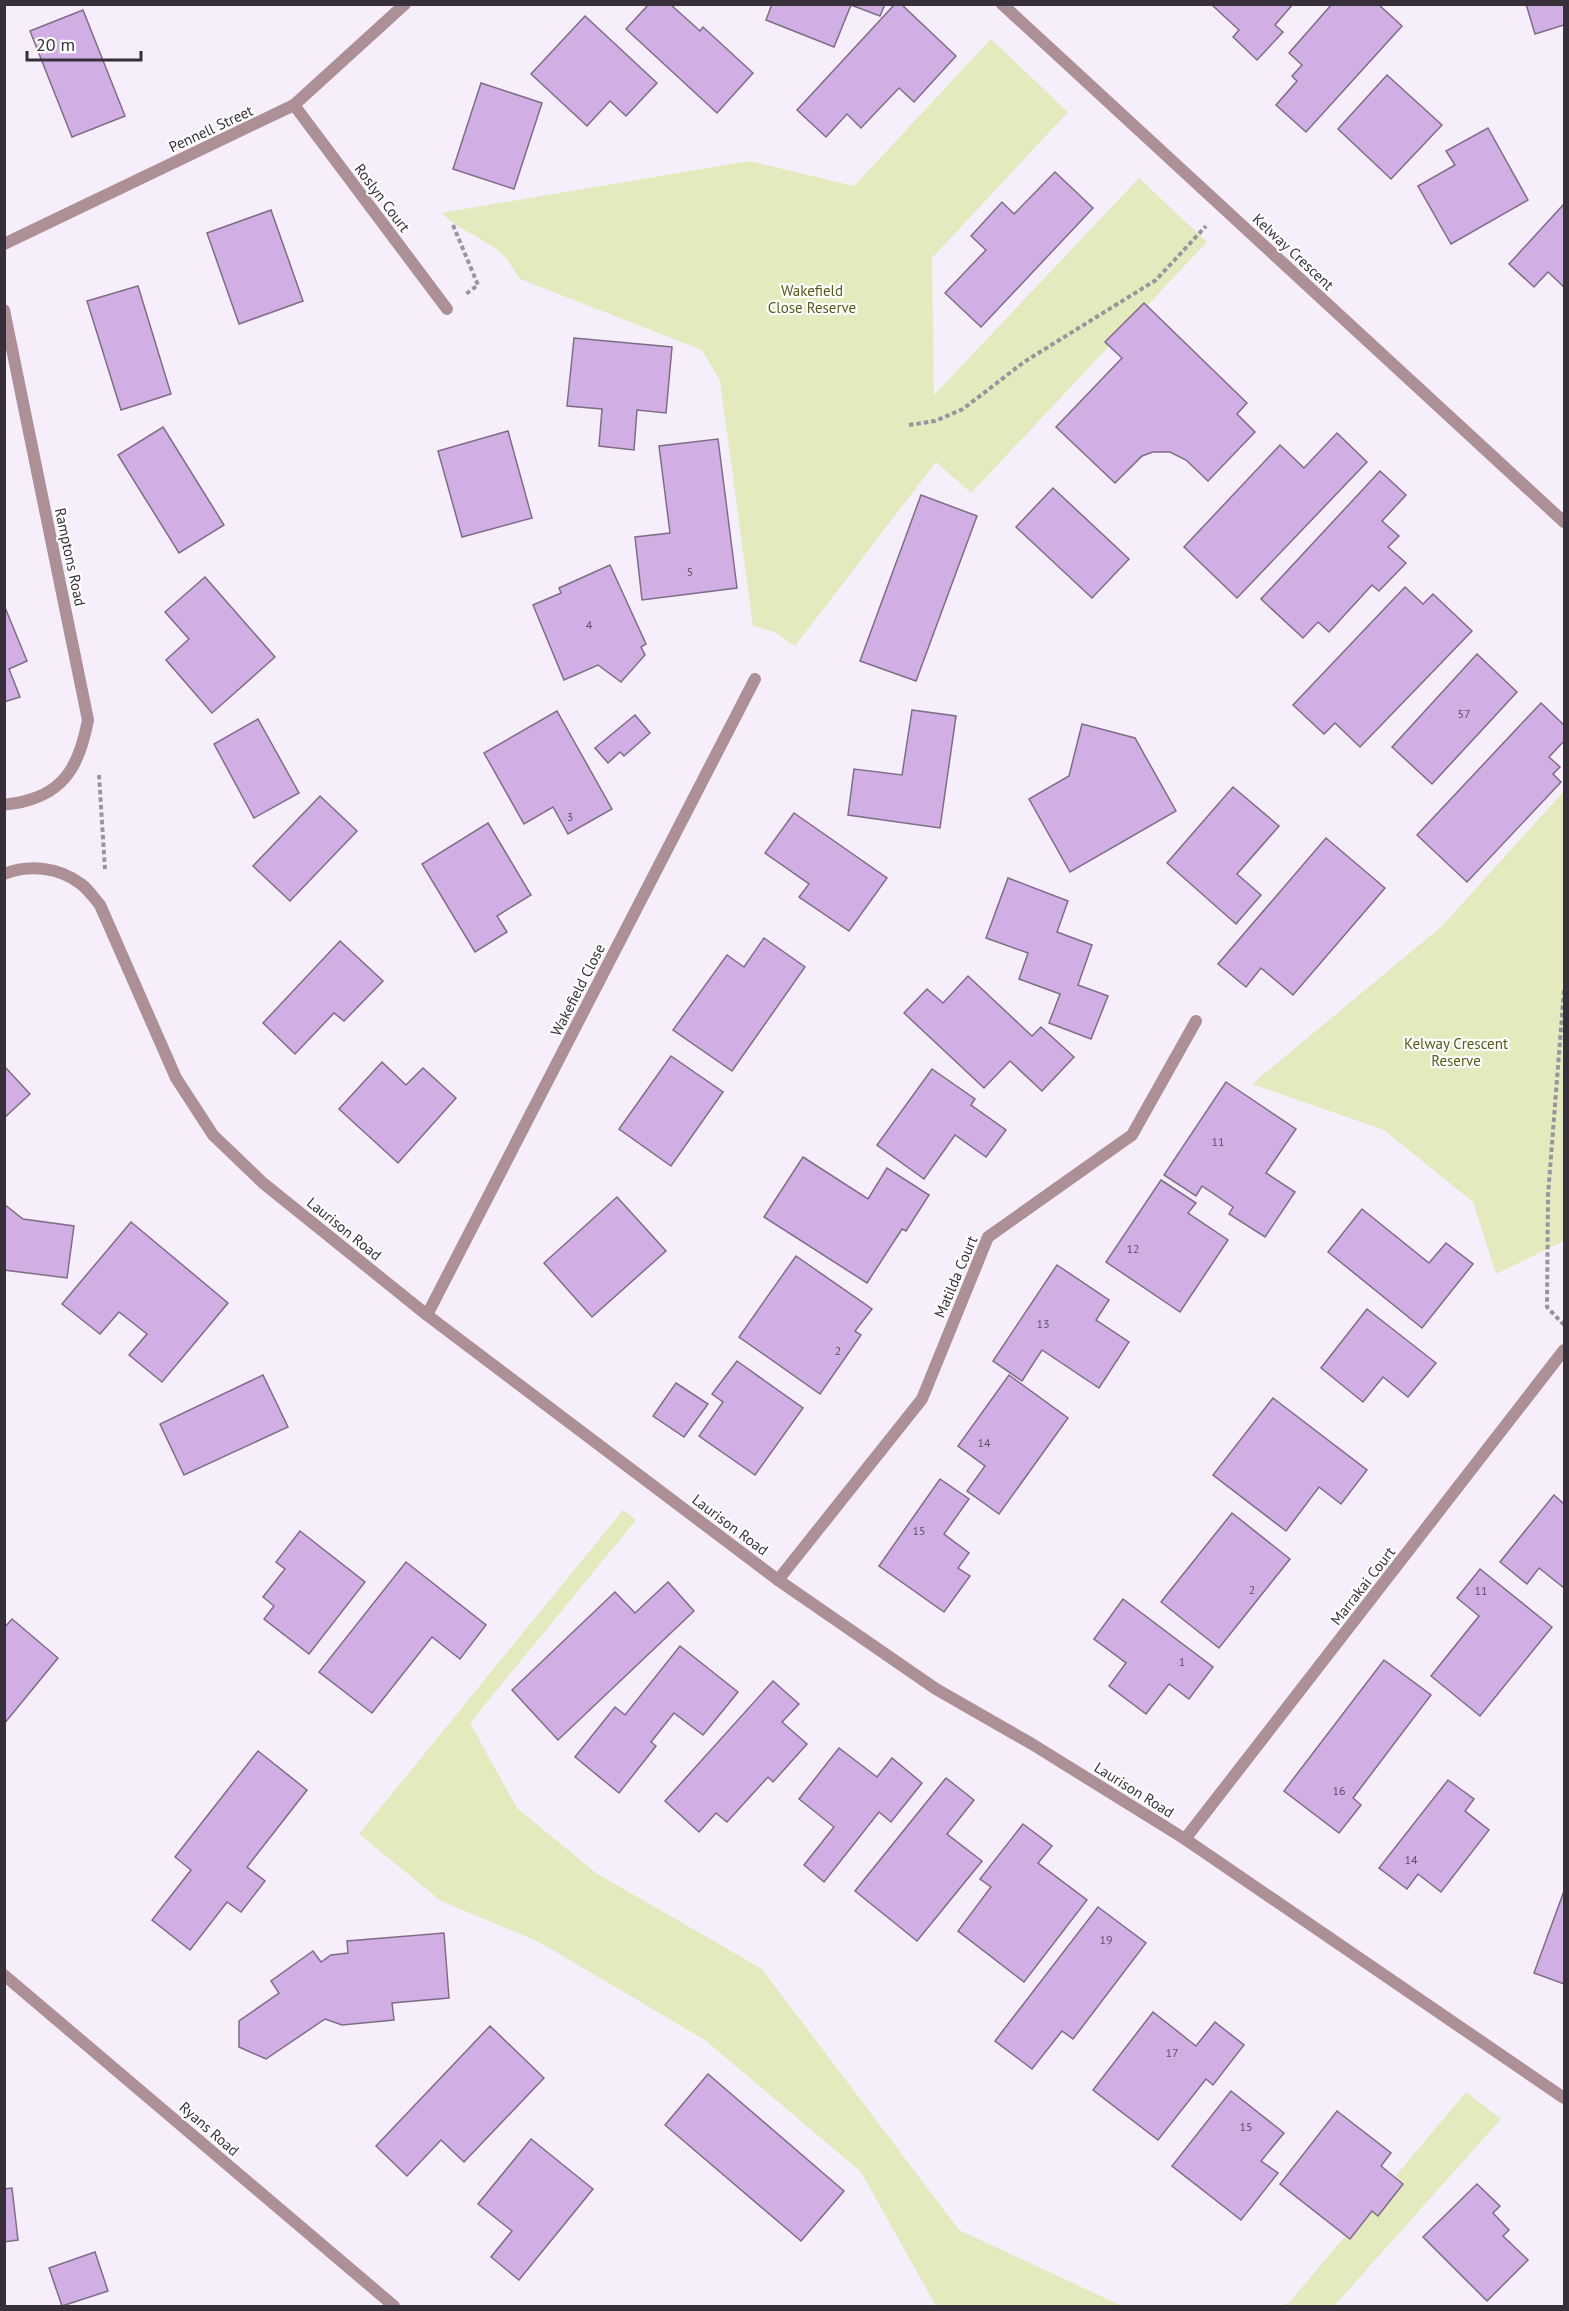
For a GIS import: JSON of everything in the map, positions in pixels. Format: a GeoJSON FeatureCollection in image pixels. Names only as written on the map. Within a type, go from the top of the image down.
{"type":"FeatureCollection","features":[{"type":"Feature","properties":{"kind":"street","name":"Pennell Street"},"geometry":{"type":"LineString","coordinates":[[4,244],[294,105],[405,4]]}},
{"type":"Feature","properties":{"kind":"street","name":"Kelway Crescent"},"geometry":{"type":"LineString","coordinates":[[1002,4],[1564,522]]}},
{"type":"Feature","properties":{"kind":"street","name":"Roslyn Court"},"geometry":{"type":"LineString","coordinates":[[294,105],[447,309]]}},
{"type":"Feature","properties":{"kind":"street","name":"Ramptons Road"},"geometry":{"type":"LineString","coordinates":[[4,310],[88,720],[82,749],[68,775],[44,795],[12,805],[4,804]]}},
{"type":"Feature","properties":{"kind":"street","name":"Wakefield Close"},"geometry":{"type":"LineString","coordinates":[[427,1315],[755,679]]}},
{"type":"Feature","properties":{"kind":"street","name":"Laurison Road"},"geometry":{"type":"LineString","coordinates":[[4,874],[32,868],[57,870],[82,884],[100,905],[176,1078],[213,1135],[263,1183],[427,1315],[778,1580],[936,1689],[1032,1744],[1185,1839],[1564,2098]]}},
{"type":"Feature","properties":{"kind":"street","name":"Matilda Court"},"geometry":{"type":"LineString","coordinates":[[778,1580],[922,1399],[988,1237],[1132,1135],[1196,1021]]}},
{"type":"Feature","properties":{"kind":"street","name":"Marrakai Court"},"geometry":{"type":"LineString","coordinates":[[1185,1839],[1564,1350]]}},
{"type":"Feature","properties":{"kind":"street","name":"Ryans Road"},"geometry":{"type":"LineString","coordinates":[[4,1975],[394,2307]]}},
{"type":"Feature","properties":{"kind":"path"},"geometry":{"type":"LineString","coordinates":[[909,425],[935,421],[963,410],[1024,362],[1156,280],[1224,208]]}},
{"type":"Feature","properties":{"kind":"path"},"geometry":{"type":"LineString","coordinates":[[447,309],[478,285],[453,225]]}},
{"type":"Feature","properties":{"kind":"path"},"geometry":{"type":"LineString","coordinates":[[82,749],[99,774],[105,871],[100,905]]}},
{"type":"Feature","properties":{"kind":"path"},"geometry":{"type":"LineString","coordinates":[[1564,990],[1548,1195],[1547,1307],[1564,1325]]}},
{"type":"Feature","properties":{"kind":"green space","name":"Wakefield Close Reserve"},"geometry":{"type":"Polygon","coordinates":[[[991,39],[1068,112],[932,258],[934,395],[1139,178],[1207,242],[971,493],[936,462],[795,646],[775,632],[753,626],[720,381],[702,350],[520,279],[500,252],[454,224],[441,213],[749,161],[854,186],[991,39]]]}},
{"type":"Feature","properties":{"kind":"green space","name":"Kelway Crescent Reserve"},"geometry":{"type":"Polygon","coordinates":[[[1564,791],[1564,1241],[1496,1274],[1473,1202],[1384,1130],[1252,1084],[1442,926],[1564,791]]]}},
{"type":"Feature","properties":{"kind":"green space"},"geometry":{"type":"Polygon","coordinates":[[[623,1510],[636,1520],[470,1723],[517,1808],[596,1873],[762,1969],[959,2230],[1122,2306],[936,2306],[861,2172],[705,2040],[539,1942],[441,1901],[359,1834],[623,1510]]]}},
{"type":"Feature","properties":{"kind":"green space"},"geometry":{"type":"Polygon","coordinates":[[[1466,2092],[1501,2119],[1334,2306],[1280,2306],[1289,2303],[1466,2092]]]}},
{"type":"Feature","properties":{"kind":"building"},"geometry":{"type":"Polygon","coordinates":[[[649,4],[670,4],[700,31],[703,27],[753,73],[717,113],[626,29],[649,4]]]}},
{"type":"Feature","properties":{"kind":"building"},"geometry":{"type":"Polygon","coordinates":[[[772,4],[885,4],[880,16],[851,5],[834,47],[766,20],[772,4]]]}},
{"type":"Feature","properties":{"kind":"building"},"geometry":{"type":"Polygon","coordinates":[[[895,4],[901,4],[956,56],[914,102],[899,88],[861,128],[847,114],[826,137],[797,110],[895,4]]]}},
{"type":"Feature","properties":{"kind":"building"},"geometry":{"type":"Polygon","coordinates":[[[1211,4],[1293,4],[1275,25],[1283,32],[1257,60],[1233,37],[1239,30],[1211,4]]]}},
{"type":"Feature","properties":{"kind":"building"},"geometry":{"type":"Polygon","coordinates":[[[1332,4],[1378,4],[1402,26],[1306,132],[1276,105],[1297,81],[1292,76],[1302,65],[1289,53],[1332,4]]]}},
{"type":"Feature","properties":{"kind":"building"},"geometry":{"type":"Polygon","coordinates":[[[1526,4],[1564,4],[1564,25],[1535,34],[1526,4]]]}},
{"type":"Feature","properties":{"kind":"building"},"geometry":{"type":"Polygon","coordinates":[[[83,10],[125,116],[72,137],[30,31],[83,10]]]}},
{"type":"Feature","properties":{"kind":"building"},"geometry":{"type":"Polygon","coordinates":[[[585,16],[657,83],[626,116],[610,101],[587,126],[531,74],[585,16]]]}},
{"type":"Feature","properties":{"kind":"building"},"geometry":{"type":"Polygon","coordinates":[[[1387,75],[1442,125],[1391,179],[1338,129],[1387,75]]]}},
{"type":"Feature","properties":{"kind":"building"},"geometry":{"type":"Polygon","coordinates":[[[481,83],[542,103],[514,189],[453,169],[481,83]]]}},
{"type":"Feature","properties":{"kind":"building"},"geometry":{"type":"Polygon","coordinates":[[[1488,128],[1528,200],[1451,244],[1418,186],[1455,165],[1446,151],[1488,128]]]}},
{"type":"Feature","properties":{"kind":"building"},"geometry":{"type":"Polygon","coordinates":[[[1055,172],[1093,208],[981,327],[945,293],[986,250],[971,236],[1002,202],[1014,214],[1055,172]]]}},
{"type":"Feature","properties":{"kind":"building"},"geometry":{"type":"Polygon","coordinates":[[[1564,204],[1564,287],[1548,272],[1534,287],[1509,264],[1564,204]]]}},
{"type":"Feature","properties":{"kind":"building"},"geometry":{"type":"Polygon","coordinates":[[[271,210],[303,301],[239,324],[207,233],[271,210]]]}},
{"type":"Feature","properties":{"kind":"building"},"geometry":{"type":"Polygon","coordinates":[[[138,286],[171,394],[121,410],[87,301],[138,286]]]}},
{"type":"Feature","properties":{"kind":"building"},"geometry":{"type":"Polygon","coordinates":[[[1144,303],[1247,403],[1237,414],[1255,432],[1208,481],[1186,460],[1170,452],[1153,452],[1142,456],[1115,483],[1056,427],[1122,358],[1105,342],[1144,303]]]}},
{"type":"Feature","properties":{"kind":"building"},"geometry":{"type":"Polygon","coordinates":[[[574,338],[672,347],[666,413],[637,410],[634,450],[599,446],[602,409],[567,406],[574,338]]]}},
{"type":"Feature","properties":{"kind":"building"},"geometry":{"type":"Polygon","coordinates":[[[163,427],[224,525],[179,553],[118,455],[163,427]]]}},
{"type":"Feature","properties":{"kind":"building"},"geometry":{"type":"Polygon","coordinates":[[[508,431],[532,518],[462,537],[438,451],[508,431]]]}},
{"type":"Feature","properties":{"kind":"building"},"geometry":{"type":"Polygon","coordinates":[[[1337,433],[1367,462],[1237,598],[1184,547],[1280,445],[1304,468],[1337,433]]]}},
{"type":"Feature","properties":{"kind":"building"},"geometry":{"type":"Polygon","coordinates":[[[718,439],[737,588],[642,600],[635,537],[670,533],[659,446],[718,439]]]}},
{"type":"Feature","properties":{"kind":"building"},"geometry":{"type":"Polygon","coordinates":[[[1380,471],[1406,495],[1382,521],[1399,536],[1388,547],[1406,563],[1379,591],[1372,585],[1329,632],[1318,622],[1303,638],[1261,599],[1380,471]]]}},
{"type":"Feature","properties":{"kind":"building"},"geometry":{"type":"Polygon","coordinates":[[[1053,488],[1129,559],[1092,598],[1016,527],[1053,488]]]}},
{"type":"Feature","properties":{"kind":"building"},"geometry":{"type":"Polygon","coordinates":[[[921,495],[977,516],[916,681],[860,661],[921,495]]]}},
{"type":"Feature","properties":{"kind":"building"},"geometry":{"type":"Polygon","coordinates":[[[610,565],[646,644],[641,647],[645,655],[621,682],[598,665],[564,680],[533,605],[561,593],[559,588],[610,565]]]}},
{"type":"Feature","properties":{"kind":"building"},"geometry":{"type":"Polygon","coordinates":[[[205,577],[275,657],[212,713],[166,660],[189,639],[165,612],[205,577]]]}},
{"type":"Feature","properties":{"kind":"building"},"geometry":{"type":"Polygon","coordinates":[[[1405,587],[1423,604],[1433,594],[1472,631],[1360,747],[1335,723],[1324,734],[1293,705],[1405,587]]]}},
{"type":"Feature","properties":{"kind":"building"},"geometry":{"type":"Polygon","coordinates":[[[4,605],[27,661],[9,669],[20,697],[4,702],[4,605]]]}},
{"type":"Feature","properties":{"kind":"building"},"geometry":{"type":"Polygon","coordinates":[[[1477,654],[1517,692],[1432,784],[1392,747],[1477,654]]]}},
{"type":"Feature","properties":{"kind":"building"},"geometry":{"type":"Polygon","coordinates":[[[1541,703],[1564,725],[1564,741],[1549,757],[1560,767],[1553,774],[1561,782],[1467,882],[1417,835],[1541,703]]]}},
{"type":"Feature","properties":{"kind":"building"},"geometry":{"type":"Polygon","coordinates":[[[912,710],[956,716],[940,828],[848,815],[854,769],[902,775],[912,710]]]}},
{"type":"Feature","properties":{"kind":"building"},"geometry":{"type":"Polygon","coordinates":[[[557,711],[612,809],[568,834],[553,807],[524,824],[484,753],[557,711]]]}},
{"type":"Feature","properties":{"kind":"building"},"geometry":{"type":"Polygon","coordinates":[[[635,715],[650,733],[624,756],[620,752],[608,763],[595,748],[635,715]]]}},
{"type":"Feature","properties":{"kind":"building"},"geometry":{"type":"Polygon","coordinates":[[[258,719],[299,793],[254,818],[214,744],[258,719]]]}},
{"type":"Feature","properties":{"kind":"building"},"geometry":{"type":"Polygon","coordinates":[[[1082,724],[1135,738],[1176,811],[1070,872],[1029,799],[1069,776],[1082,724]]]}},
{"type":"Feature","properties":{"kind":"building"},"geometry":{"type":"Polygon","coordinates":[[[1233,787],[1279,826],[1237,874],[1261,895],[1236,924],[1167,863],[1233,787]]]}},
{"type":"Feature","properties":{"kind":"building"},"geometry":{"type":"Polygon","coordinates":[[[320,796],[357,831],[290,901],[253,866],[320,796]]]}},
{"type":"Feature","properties":{"kind":"building"},"geometry":{"type":"Polygon","coordinates":[[[794,813],[887,878],[849,931],[799,897],[809,884],[765,853],[794,813]]]}},
{"type":"Feature","properties":{"kind":"building"},"geometry":{"type":"Polygon","coordinates":[[[488,823],[531,895],[497,916],[507,932],[475,952],[422,864],[488,823]]]}},
{"type":"Feature","properties":{"kind":"building"},"geometry":{"type":"Polygon","coordinates":[[[1326,838],[1385,888],[1293,995],[1261,968],[1246,987],[1218,964],[1326,838]]]}},
{"type":"Feature","properties":{"kind":"building"},"geometry":{"type":"Polygon","coordinates":[[[1008,878],[1068,901],[1057,932],[1092,945],[1078,985],[1108,996],[1091,1039],[1049,1023],[1060,994],[1019,979],[1028,953],[986,938],[1008,878]]]}},
{"type":"Feature","properties":{"kind":"building"},"geometry":{"type":"Polygon","coordinates":[[[764,938],[805,967],[732,1071],[673,1030],[727,955],[744,967],[764,938]]]}},
{"type":"Feature","properties":{"kind":"building"},"geometry":{"type":"Polygon","coordinates":[[[340,941],[383,981],[344,1021],[334,1013],[295,1054],[263,1023],[340,941]]]}},
{"type":"Feature","properties":{"kind":"building"},"geometry":{"type":"Polygon","coordinates":[[[968,976],[1032,1036],[1041,1027],[1074,1057],[1042,1091],[1010,1061],[984,1088],[904,1013],[927,989],[943,1003],[968,976]]]}},
{"type":"Feature","properties":{"kind":"building"},"geometry":{"type":"Polygon","coordinates":[[[671,1056],[723,1092],[671,1166],[619,1129],[671,1056]]]}},
{"type":"Feature","properties":{"kind":"building"},"geometry":{"type":"Polygon","coordinates":[[[382,1062],[406,1085],[423,1068],[456,1098],[398,1163],[339,1109],[382,1062]]]}},
{"type":"Feature","properties":{"kind":"building"},"geometry":{"type":"Polygon","coordinates":[[[4,1066],[30,1094],[4,1118],[4,1066]]]}},
{"type":"Feature","properties":{"kind":"building"},"geometry":{"type":"Polygon","coordinates":[[[932,1069],[975,1099],[971,1105],[1006,1130],[986,1157],[955,1135],[924,1179],[877,1145],[932,1069]]]}},
{"type":"Feature","properties":{"kind":"building"},"geometry":{"type":"Polygon","coordinates":[[[1226,1082],[1296,1129],[1266,1173],[1295,1192],[1265,1237],[1229,1214],[1233,1207],[1202,1186],[1196,1196],[1164,1175],[1226,1082]]]}},
{"type":"Feature","properties":{"kind":"building"},"geometry":{"type":"Polygon","coordinates":[[[803,1157],[868,1199],[887,1168],[929,1195],[906,1231],[902,1229],[867,1283],[764,1217],[803,1157]]]}},
{"type":"Feature","properties":{"kind":"building"},"geometry":{"type":"Polygon","coordinates":[[[1161,1180],[1196,1203],[1188,1213],[1228,1240],[1180,1312],[1106,1262],[1161,1180]]]}},
{"type":"Feature","properties":{"kind":"building"},"geometry":{"type":"Polygon","coordinates":[[[617,1197],[666,1251],[592,1317],[544,1263],[617,1197]]]}},
{"type":"Feature","properties":{"kind":"building"},"geometry":{"type":"Polygon","coordinates":[[[4,1204],[23,1219],[74,1226],[67,1278],[4,1270],[4,1204]]]}},
{"type":"Feature","properties":{"kind":"building"},"geometry":{"type":"Polygon","coordinates":[[[1362,1209],[1429,1263],[1446,1243],[1473,1264],[1422,1328],[1328,1252],[1362,1209]]]}},
{"type":"Feature","properties":{"kind":"building"},"geometry":{"type":"Polygon","coordinates":[[[131,1222],[228,1303],[162,1382],[129,1355],[147,1334],[119,1312],[100,1334],[62,1304],[131,1222]]]}},
{"type":"Feature","properties":{"kind":"building"},"geometry":{"type":"Polygon","coordinates":[[[796,1256],[872,1309],[855,1331],[861,1335],[820,1394],[739,1337],[796,1256]]]}},
{"type":"Feature","properties":{"kind":"building"},"geometry":{"type":"Polygon","coordinates":[[[1057,1265],[1109,1300],[1096,1320],[1129,1342],[1099,1388],[1042,1350],[1022,1381],[993,1361],[1057,1265]]]}},
{"type":"Feature","properties":{"kind":"building"},"geometry":{"type":"Polygon","coordinates":[[[1367,1309],[1436,1363],[1408,1397],[1383,1377],[1363,1402],[1321,1368],[1367,1309]]]}},
{"type":"Feature","properties":{"kind":"building"},"geometry":{"type":"Polygon","coordinates":[[[737,1361],[803,1408],[755,1475],[699,1436],[723,1402],[712,1394],[737,1361]]]}},
{"type":"Feature","properties":{"kind":"building"},"geometry":{"type":"Polygon","coordinates":[[[263,1375],[288,1427],[184,1475],[160,1424],[263,1375]]]}},
{"type":"Feature","properties":{"kind":"building"},"geometry":{"type":"Polygon","coordinates":[[[1009,1375],[1068,1418],[999,1514],[967,1491],[985,1466],[958,1446],[1009,1375]]]}},
{"type":"Feature","properties":{"kind":"building"},"geometry":{"type":"Polygon","coordinates":[[[676,1383],[708,1404],[684,1437],[653,1416],[676,1383]]]}},
{"type":"Feature","properties":{"kind":"building"},"geometry":{"type":"Polygon","coordinates":[[[1273,1398],[1367,1470],[1341,1504],[1319,1487],[1286,1531],[1213,1475],[1273,1398]]]}},
{"type":"Feature","properties":{"kind":"building"},"geometry":{"type":"Polygon","coordinates":[[[940,1479],[969,1499],[944,1534],[969,1553],[958,1568],[970,1576],[944,1612],[879,1566],[940,1479]]]}},
{"type":"Feature","properties":{"kind":"building"},"geometry":{"type":"Polygon","coordinates":[[[1554,1495],[1564,1504],[1564,1588],[1539,1568],[1527,1584],[1500,1562],[1554,1495]]]}},
{"type":"Feature","properties":{"kind":"building"},"geometry":{"type":"Polygon","coordinates":[[[1232,1513],[1290,1559],[1219,1648],[1161,1602],[1232,1513]]]}},
{"type":"Feature","properties":{"kind":"building"},"geometry":{"type":"Polygon","coordinates":[[[300,1531],[365,1582],[309,1654],[264,1619],[274,1606],[263,1597],[285,1569],[276,1562],[300,1531]]]}},
{"type":"Feature","properties":{"kind":"building"},"geometry":{"type":"Polygon","coordinates":[[[406,1562],[486,1625],[460,1659],[432,1637],[372,1713],[319,1672],[406,1562]]]}},
{"type":"Feature","properties":{"kind":"building"},"geometry":{"type":"Polygon","coordinates":[[[1480,1569],[1552,1627],[1480,1716],[1431,1676],[1479,1616],[1457,1598],[1480,1569]]]}},
{"type":"Feature","properties":{"kind":"building"},"geometry":{"type":"Polygon","coordinates":[[[668,1582],[694,1611],[558,1740],[512,1690],[615,1592],[635,1613],[668,1582]]]}},
{"type":"Feature","properties":{"kind":"building"},"geometry":{"type":"Polygon","coordinates":[[[1123,1599],[1213,1667],[1189,1699],[1169,1684],[1146,1714],[1109,1686],[1126,1663],[1094,1639],[1123,1599]]]}},
{"type":"Feature","properties":{"kind":"building"},"geometry":{"type":"Polygon","coordinates":[[[12,1619],[58,1658],[4,1724],[4,1628],[12,1619]]]}},
{"type":"Feature","properties":{"kind":"building"},"geometry":{"type":"Polygon","coordinates":[[[680,1646],[738,1692],[703,1735],[674,1713],[651,1742],[656,1746],[619,1793],[575,1757],[615,1707],[625,1715],[680,1646]]]}},
{"type":"Feature","properties":{"kind":"building"},"geometry":{"type":"Polygon","coordinates":[[[1384,1660],[1431,1695],[1353,1798],[1361,1805],[1339,1833],[1284,1791],[1384,1660]]]}},
{"type":"Feature","properties":{"kind":"building"},"geometry":{"type":"Polygon","coordinates":[[[773,1681],[799,1704],[782,1722],[807,1744],[773,1782],[768,1777],[727,1822],[716,1813],[699,1832],[665,1801],[773,1681]]]}},
{"type":"Feature","properties":{"kind":"building"},"geometry":{"type":"Polygon","coordinates":[[[839,1748],[877,1777],[892,1758],[922,1783],[891,1822],[879,1812],[824,1882],[804,1865],[834,1827],[799,1799],[839,1748]]]}},
{"type":"Feature","properties":{"kind":"building"},"geometry":{"type":"Polygon","coordinates":[[[258,1751],[307,1790],[247,1867],[265,1881],[241,1912],[227,1902],[190,1950],[152,1920],[191,1870],[175,1857],[258,1751]]]}},
{"type":"Feature","properties":{"kind":"building"},"geometry":{"type":"Polygon","coordinates":[[[946,1778],[974,1800],[947,1834],[982,1861],[917,1941],[855,1891],[946,1778]]]}},
{"type":"Feature","properties":{"kind":"building"},"geometry":{"type":"Polygon","coordinates":[[[1448,1780],[1474,1799],[1465,1811],[1489,1830],[1441,1892],[1418,1874],[1407,1889],[1379,1868],[1448,1780]]]}},
{"type":"Feature","properties":{"kind":"building"},"geometry":{"type":"Polygon","coordinates":[[[1023,1824],[1052,1846],[1038,1863],[1087,1900],[1024,1982],[958,1931],[991,1887],[980,1879],[1023,1824]]]}},
{"type":"Feature","properties":{"kind":"building"},"geometry":{"type":"Polygon","coordinates":[[[1564,1891],[1564,1984],[1534,1973],[1564,1891]]]}},
{"type":"Feature","properties":{"kind":"building"},"geometry":{"type":"Polygon","coordinates":[[[1098,1907],[1146,1943],[1073,2039],[1062,2031],[1032,2069],[995,2041],[1098,1907]]]}},
{"type":"Feature","properties":{"kind":"building"},"geometry":{"type":"Polygon","coordinates":[[[444,1933],[449,1998],[392,2003],[394,2020],[342,2025],[325,2019],[266,2059],[239,2047],[239,2021],[279,1993],[271,1981],[313,1951],[321,1962],[331,1955],[348,1953],[347,1941],[444,1933]]]}},
{"type":"Feature","properties":{"kind":"building"},"geometry":{"type":"Polygon","coordinates":[[[1153,2012],[1196,2046],[1215,2022],[1244,2045],[1213,2085],[1206,2079],[1158,2140],[1093,2090],[1153,2012]]]}},
{"type":"Feature","properties":{"kind":"building"},"geometry":{"type":"Polygon","coordinates":[[[490,2026],[544,2078],[464,2162],[441,2140],[407,2176],[376,2146],[490,2026]]]}},
{"type":"Feature","properties":{"kind":"building"},"geometry":{"type":"Polygon","coordinates":[[[708,2074],[844,2191],[801,2241],[665,2125],[708,2074]]]}},
{"type":"Feature","properties":{"kind":"building"},"geometry":{"type":"Polygon","coordinates":[[[1231,2091],[1284,2133],[1261,2161],[1278,2173],[1241,2220],[1172,2166],[1231,2091]]]}},
{"type":"Feature","properties":{"kind":"building"},"geometry":{"type":"Polygon","coordinates":[[[1337,2111],[1391,2153],[1381,2166],[1403,2184],[1378,2216],[1372,2211],[1350,2239],[1280,2184],[1337,2111]]]}},
{"type":"Feature","properties":{"kind":"building"},"geometry":{"type":"Polygon","coordinates":[[[531,2139],[593,2189],[519,2280],[491,2257],[512,2231],[478,2204],[531,2139]]]}},
{"type":"Feature","properties":{"kind":"building"},"geometry":{"type":"Polygon","coordinates":[[[1477,2184],[1500,2206],[1493,2213],[1509,2230],[1503,2236],[1528,2260],[1487,2301],[1423,2237],[1477,2184]]]}},
{"type":"Feature","properties":{"kind":"building"},"geometry":{"type":"Polygon","coordinates":[[[12,2188],[18,2240],[4,2242],[4,2189],[12,2188]]]}},
{"type":"Feature","properties":{"kind":"building"},"geometry":{"type":"Polygon","coordinates":[[[95,2252],[108,2291],[62,2306],[49,2268],[95,2252]]]}}]}
